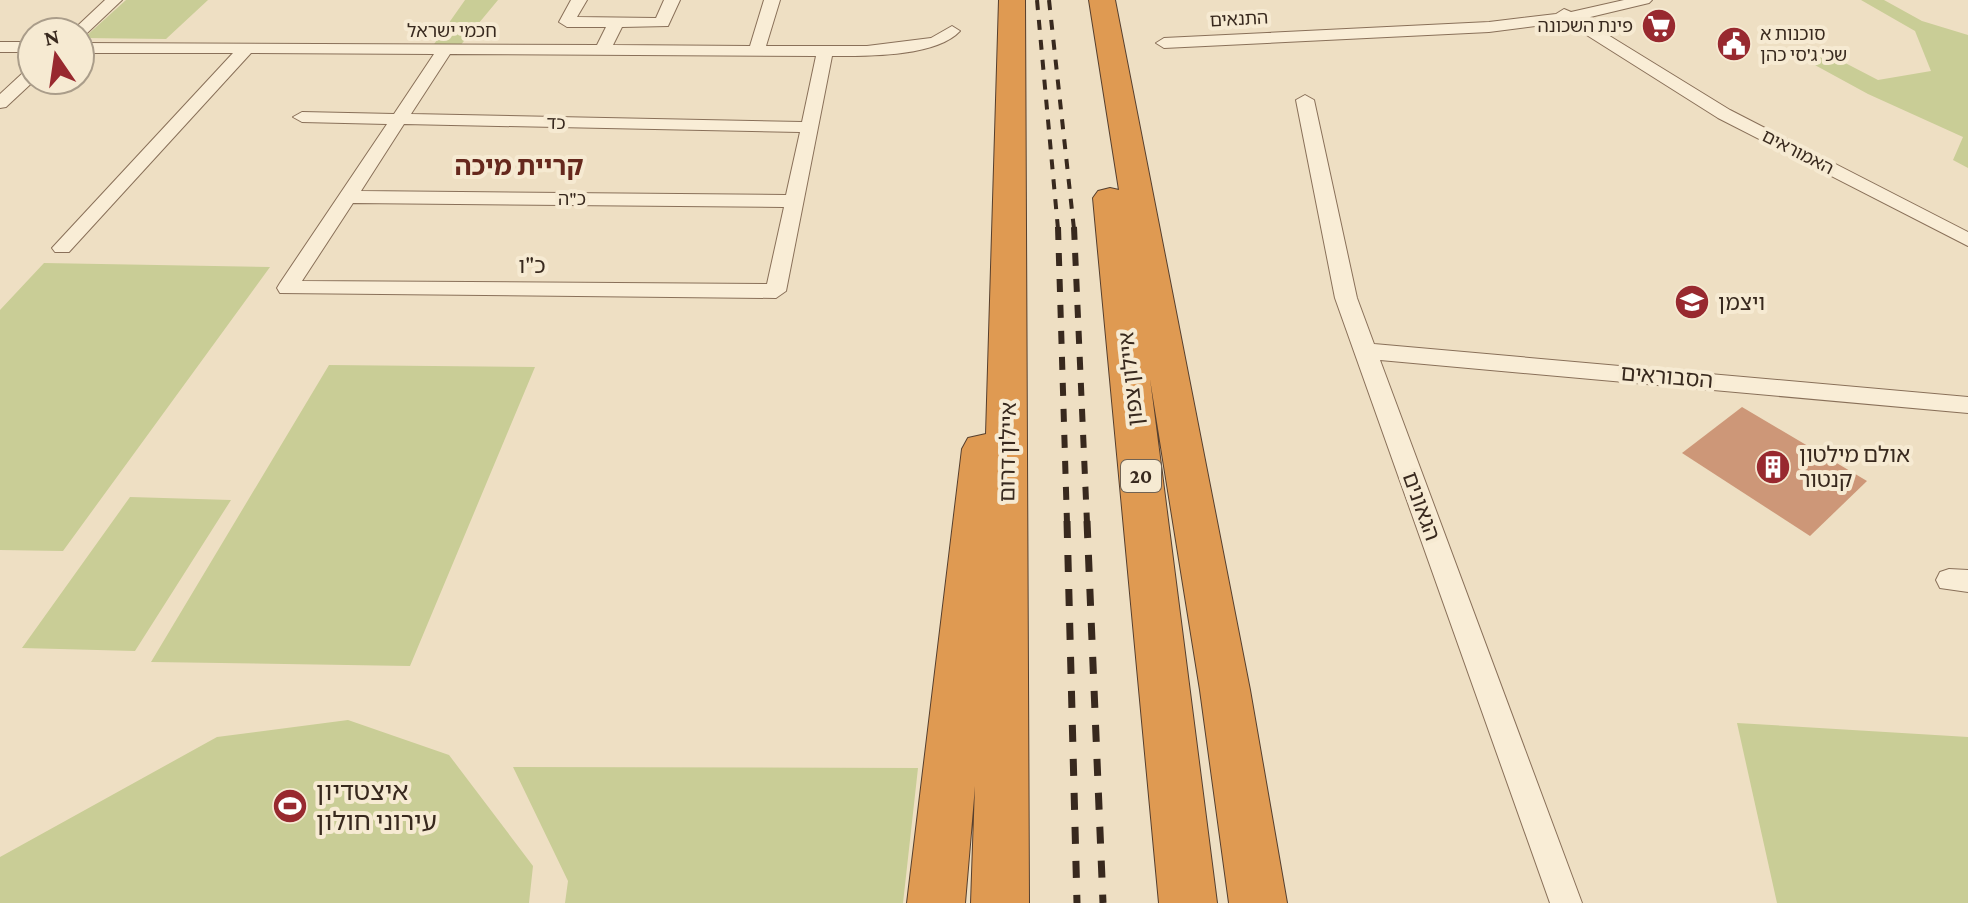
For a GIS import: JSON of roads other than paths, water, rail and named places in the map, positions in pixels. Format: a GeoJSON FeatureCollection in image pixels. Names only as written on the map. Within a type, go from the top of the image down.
{"type":"FeatureCollection","features":[{"type":"Feature","properties":{"kind":"highway","name":"איילון דרום"},"geometry":{"type":"LineString","coordinates":[[1000,903],[1012,0]]}},
{"type":"Feature","properties":{"kind":"highway"},"geometry":{"type":"LineString","coordinates":[[1102,4],[1225,690],[1258,903]]}},
{"type":"Feature","properties":{"kind":"highway","name":"איילון צפון"},"geometry":{"type":"LineString","coordinates":[[1102,4],[1091,50],[1188,903]]}},
{"type":"Feature","properties":{"kind":"highway"},"geometry":{"type":"LineString","coordinates":[[936,903],[1012,146]]}},
{"type":"Feature","properties":{"kind":"street"},"geometry":{"type":"LineString","coordinates":[[96,16],[114,0]]}},
{"type":"Feature","properties":{"kind":"street"},"geometry":{"type":"LineString","coordinates":[[579,0],[567,22],[662,23],[672,0]]}},
{"type":"Feature","properties":{"kind":"street"},"geometry":{"type":"LineString","coordinates":[[757,50],[772,0]]}},
{"type":"Feature","properties":{"kind":"street","name":"התנאים"},"geometry":{"type":"LineString","coordinates":[[1164,43],[1489,27],[1646,0]]}},
{"type":"Feature","properties":{"kind":"street","name":"האמוראים"},"geometry":{"type":"LineString","coordinates":[[1562,16],[1724,114],[1968,240]]}},
{"type":"Feature","properties":{"kind":"street"},"geometry":{"type":"LineString","coordinates":[[602,51],[616,22]]}},
{"type":"Feature","properties":{"kind":"street","name":"חכמי ישראל"},"geometry":{"type":"LineString","coordinates":[[96,48],[825,51],[911,46],[935,42],[952,31]]}},
{"type":"Feature","properties":{"kind":"street"},"geometry":{"type":"LineString","coordinates":[[62,248],[246,49]]}},
{"type":"Feature","properties":{"kind":"street"},"geometry":{"type":"LineString","coordinates":[[347,197],[444,51]]}},
{"type":"Feature","properties":{"kind":"street"},"geometry":{"type":"LineString","coordinates":[[796,201],[825,51]]}},
{"type":"Feature","properties":{"kind":"street"},"geometry":{"type":"LineString","coordinates":[[0,103],[16,88]]}},
{"type":"Feature","properties":{"kind":"street","name":"הגאונים"},"geometry":{"type":"LineString","coordinates":[[1305,100],[1346,298],[1566,903]]}},
{"type":"Feature","properties":{"kind":"street","name":"כד"},"geometry":{"type":"LineString","coordinates":[[302,117],[809,127]]}},
{"type":"Feature","properties":{"kind":"street","name":"כ\"ה"},"geometry":{"type":"LineString","coordinates":[[347,197],[796,201]]}},
{"type":"Feature","properties":{"kind":"street","name":"כ\"ו"},"geometry":{"type":"LineString","coordinates":[[347,197],[287,288],[776,291],[796,201]]}},
{"type":"Feature","properties":{"kind":"street","name":"הסבוראים"},"geometry":{"type":"LineString","coordinates":[[1365,351],[1968,405]]}},
{"type":"Feature","properties":{"kind":"railway"},"geometry":{"type":"LineString","coordinates":[[1037,0],[1058,229]]}},
{"type":"Feature","properties":{"kind":"railway"},"geometry":{"type":"LineString","coordinates":[[1049,0],[1074,229]]}},
{"type":"Feature","properties":{"kind":"railway"},"geometry":{"type":"LineString","coordinates":[[1058,227],[1067,523]]}},
{"type":"Feature","properties":{"kind":"railway"},"geometry":{"type":"LineString","coordinates":[[1074,227],[1087,523]]}},
{"type":"Feature","properties":{"kind":"railway"},"geometry":{"type":"LineString","coordinates":[[1067,521],[1077,903]]}},
{"type":"Feature","properties":{"kind":"railway"},"geometry":{"type":"LineString","coordinates":[[1087,521],[1103,903]]}},
{"type":"Feature","properties":{"kind":"place","name":"פינת השכונה"},"geometry":{"type":"Point","coordinates":[1659,26]}},
{"type":"Feature","properties":{"kind":"place","name":"סוכנות א שכ' ג'סי כהן"},"geometry":{"type":"Point","coordinates":[1734,44]}},
{"type":"Feature","properties":{"kind":"place","name":"ויצמן"},"geometry":{"type":"Point","coordinates":[1692,302]}},
{"type":"Feature","properties":{"kind":"place","name":"אולם מילטון קנטור"},"geometry":{"type":"Point","coordinates":[1773,467]}},
{"type":"Feature","properties":{"kind":"place","name":"איצטדיון עירוני חולון"},"geometry":{"type":"Point","coordinates":[290,806]}},
{"type":"Feature","properties":{"kind":"district","name":"קריית מיכה"},"geometry":{"type":"Point","coordinates":[519,166]}}]}
